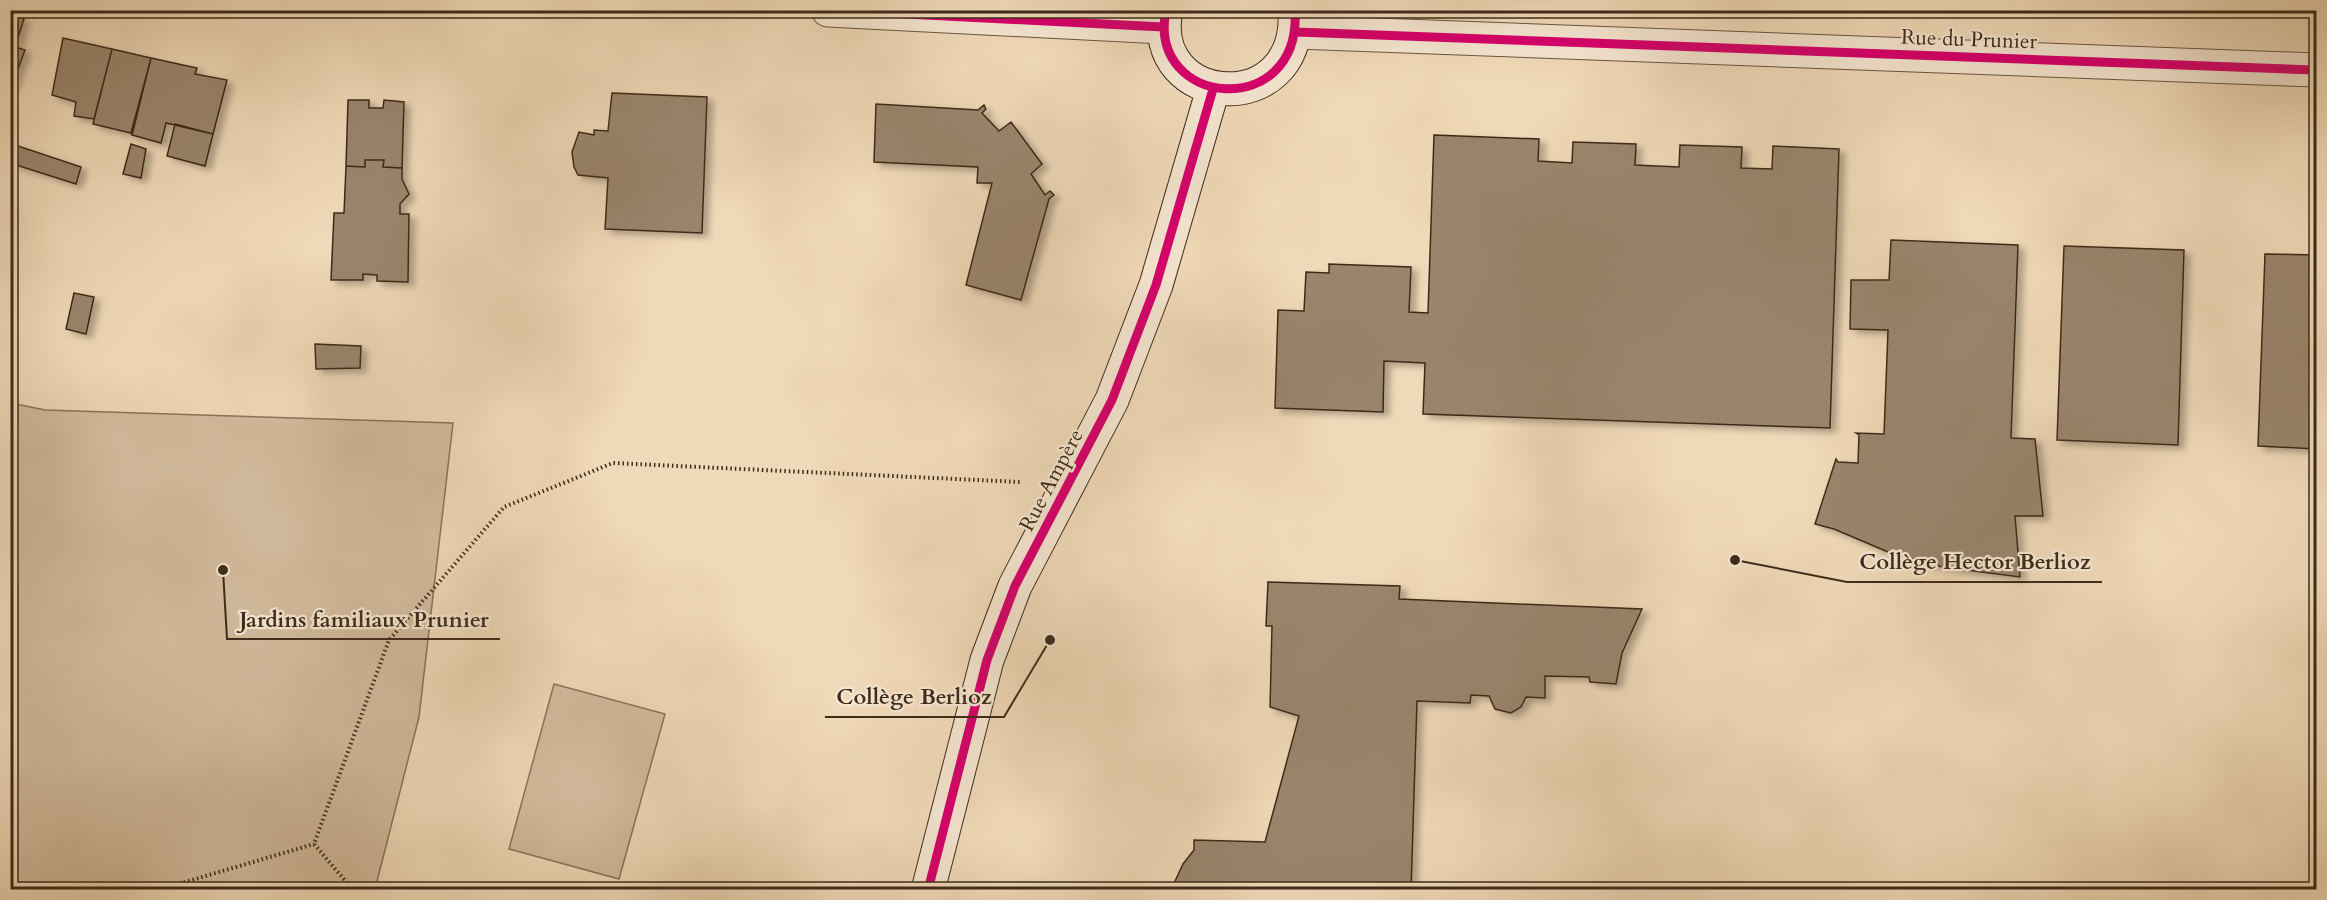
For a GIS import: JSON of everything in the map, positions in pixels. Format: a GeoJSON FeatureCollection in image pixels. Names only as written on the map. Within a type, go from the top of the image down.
{"type":"FeatureCollection","features":[{"type":"Feature","properties":{"kind":"street"},"geometry":{"type":"LineString","coordinates":[[828,10],[1165,19],[1170,54],[1187,76],[1213,88],[1250,88],[1281,67],[1295,21]]}},
{"type":"Feature","properties":{"kind":"street","name":"Rue du Prunier"},"geometry":{"type":"LineString","coordinates":[[1295,21],[2316,70]]}},
{"type":"Feature","properties":{"kind":"street","name":"Rue Ampère"},"geometry":{"type":"LineString","coordinates":[[928,890],[987,660],[1015,586],[1070,485],[1112,400],[1156,285],[1213,88]]}},
{"type":"Feature","properties":{"kind":"path"},"geometry":{"type":"LineString","coordinates":[[314,844],[389,640],[504,507],[613,463],[1070,485]]}},
{"type":"Feature","properties":{"kind":"path"},"geometry":{"type":"LineString","coordinates":[[158,890],[314,844]]}},
{"type":"Feature","properties":{"kind":"path"},"geometry":{"type":"LineString","coordinates":[[314,844],[353,890]]}},
{"type":"Feature","properties":{"kind":"shaded area"},"geometry":{"type":"Polygon","coordinates":[[[11,403],[45,410],[453,423],[419,717],[375,889],[11,889],[11,403]]]}},
{"type":"Feature","properties":{"kind":"shaded area"},"geometry":{"type":"Polygon","coordinates":[[[554,684],[665,714],[619,879],[509,849],[554,684]]]}},
{"type":"Feature","properties":{"kind":"building"},"geometry":{"type":"Polygon","coordinates":[[[10,14],[24,19],[15,47],[25,50],[18,69],[10,66],[10,14]]]}},
{"type":"Feature","properties":{"kind":"building"},"geometry":{"type":"Polygon","coordinates":[[[63,38],[112,49],[94,119],[74,116],[76,102],[52,95],[63,38]]]}},
{"type":"Feature","properties":{"kind":"building"},"geometry":{"type":"Polygon","coordinates":[[[112,49],[151,58],[131,133],[93,124],[112,49]]]}},
{"type":"Feature","properties":{"kind":"building"},"geometry":{"type":"Polygon","coordinates":[[[151,58],[197,68],[195,74],[227,80],[213,134],[166,123],[161,143],[132,135],[151,58]]]}},
{"type":"Feature","properties":{"kind":"building"},"geometry":{"type":"Polygon","coordinates":[[[10,66],[18,69],[12,87],[10,87],[10,66]]]}},
{"type":"Feature","properties":{"kind":"building"},"geometry":{"type":"Polygon","coordinates":[[[612,93],[707,97],[702,233],[605,229],[608,178],[578,175],[574,167],[572,152],[579,132],[594,135],[594,130],[608,131],[612,93]]]}},
{"type":"Feature","properties":{"kind":"building"},"geometry":{"type":"Polygon","coordinates":[[[348,100],[369,100],[369,108],[383,108],[384,100],[404,102],[402,168],[383,167],[384,160],[365,160],[365,167],[346,166],[348,100]]]}},
{"type":"Feature","properties":{"kind":"building"},"geometry":{"type":"Polygon","coordinates":[[[876,104],[978,110],[984,105],[986,109],[982,113],[999,131],[1011,122],[1042,164],[1031,174],[1045,195],[1050,191],[1054,195],[1049,199],[1021,300],[966,285],[992,183],[977,183],[978,167],[874,162],[876,104]]]}},
{"type":"Feature","properties":{"kind":"building"},"geometry":{"type":"Polygon","coordinates":[[[175,124],[213,134],[205,166],[167,156],[175,124]]]}},
{"type":"Feature","properties":{"kind":"building"},"geometry":{"type":"Polygon","coordinates":[[[1434,135],[1539,139],[1538,161],[1572,163],[1573,142],[1636,144],[1635,165],[1679,167],[1680,145],[1742,147],[1741,168],[1772,169],[1773,146],[1839,149],[1830,428],[1423,414],[1425,363],[1384,361],[1383,412],[1275,408],[1278,310],[1304,311],[1306,272],[1329,273],[1329,264],[1411,267],[1409,312],[1428,313],[1434,135]]]}},
{"type":"Feature","properties":{"kind":"building"},"geometry":{"type":"Polygon","coordinates":[[[131,144],[146,149],[141,178],[123,174],[131,144]]]}},
{"type":"Feature","properties":{"kind":"building"},"geometry":{"type":"Polygon","coordinates":[[[15,145],[81,167],[76,184],[10,163],[15,145]]]}},
{"type":"Feature","properties":{"kind":"building"},"geometry":{"type":"Polygon","coordinates":[[[365,160],[384,160],[383,167],[402,168],[402,179],[409,194],[400,204],[400,214],[409,214],[408,282],[377,281],[377,275],[363,274],[363,280],[331,280],[334,213],[344,213],[346,166],[365,167],[365,160]]]}},
{"type":"Feature","properties":{"kind":"building"},"geometry":{"type":"Polygon","coordinates":[[[1891,240],[2018,245],[2011,438],[2035,439],[2043,516],[2015,516],[2020,577],[1942,567],[1888,552],[1834,529],[1815,524],[1836,459],[1838,462],[1858,463],[1859,435],[1856,433],[1884,434],[1888,330],[1850,329],[1851,280],[1889,280],[1891,240]]]}},
{"type":"Feature","properties":{"kind":"building"},"geometry":{"type":"Polygon","coordinates":[[[2064,246],[2184,250],[2178,445],[2057,440],[2064,246]]]}},
{"type":"Feature","properties":{"kind":"building"},"geometry":{"type":"Polygon","coordinates":[[[2265,254],[2316,255],[2316,449],[2258,446],[2265,254]]]}},
{"type":"Feature","properties":{"kind":"building"},"geometry":{"type":"Polygon","coordinates":[[[74,293],[94,297],[86,334],[66,329],[74,293]]]}},
{"type":"Feature","properties":{"kind":"building"},"geometry":{"type":"Polygon","coordinates":[[[315,344],[361,346],[360,368],[316,369],[315,344]]]}},
{"type":"Feature","properties":{"kind":"building"},"geometry":{"type":"Polygon","coordinates":[[[1268,582],[1400,586],[1399,599],[1642,609],[1622,653],[1616,684],[1590,682],[1589,677],[1545,676],[1545,698],[1526,697],[1521,707],[1511,713],[1495,709],[1489,696],[1471,695],[1470,703],[1417,701],[1411,890],[1171,890],[1183,864],[1194,850],[1194,840],[1265,842],[1299,716],[1270,707],[1272,626],[1266,626],[1268,582]]]}},
{"type":"Feature","properties":{"kind":"cycle path"},"geometry":{"type":"LineString","coordinates":[[828,10],[1163,27]]}},
{"type":"Feature","properties":{"kind":"cycle path"},"geometry":{"type":"LineString","coordinates":[[1166,10],[1166,43],[1179,67],[1200,83],[1226,89],[1252,85],[1275,71],[1291,46],[1295,10]]}},
{"type":"Feature","properties":{"kind":"cycle path"},"geometry":{"type":"LineString","coordinates":[[1296,32],[2316,70]]}},
{"type":"Feature","properties":{"kind":"cycle path"},"geometry":{"type":"LineString","coordinates":[[928,890],[987,660],[1015,586],[1112,400],[1156,285],[1213,89]]}},
{"type":"Feature","properties":{"kind":"place","name":"Collège Hector Berlioz"},"geometry":{"type":"Point","coordinates":[1735,560]}},
{"type":"Feature","properties":{"kind":"place","name":"Jardins familiaux Prunier"},"geometry":{"type":"Point","coordinates":[223,570]}},
{"type":"Feature","properties":{"kind":"place","name":"Collège Berlioz"},"geometry":{"type":"Point","coordinates":[1050,640]}}]}
